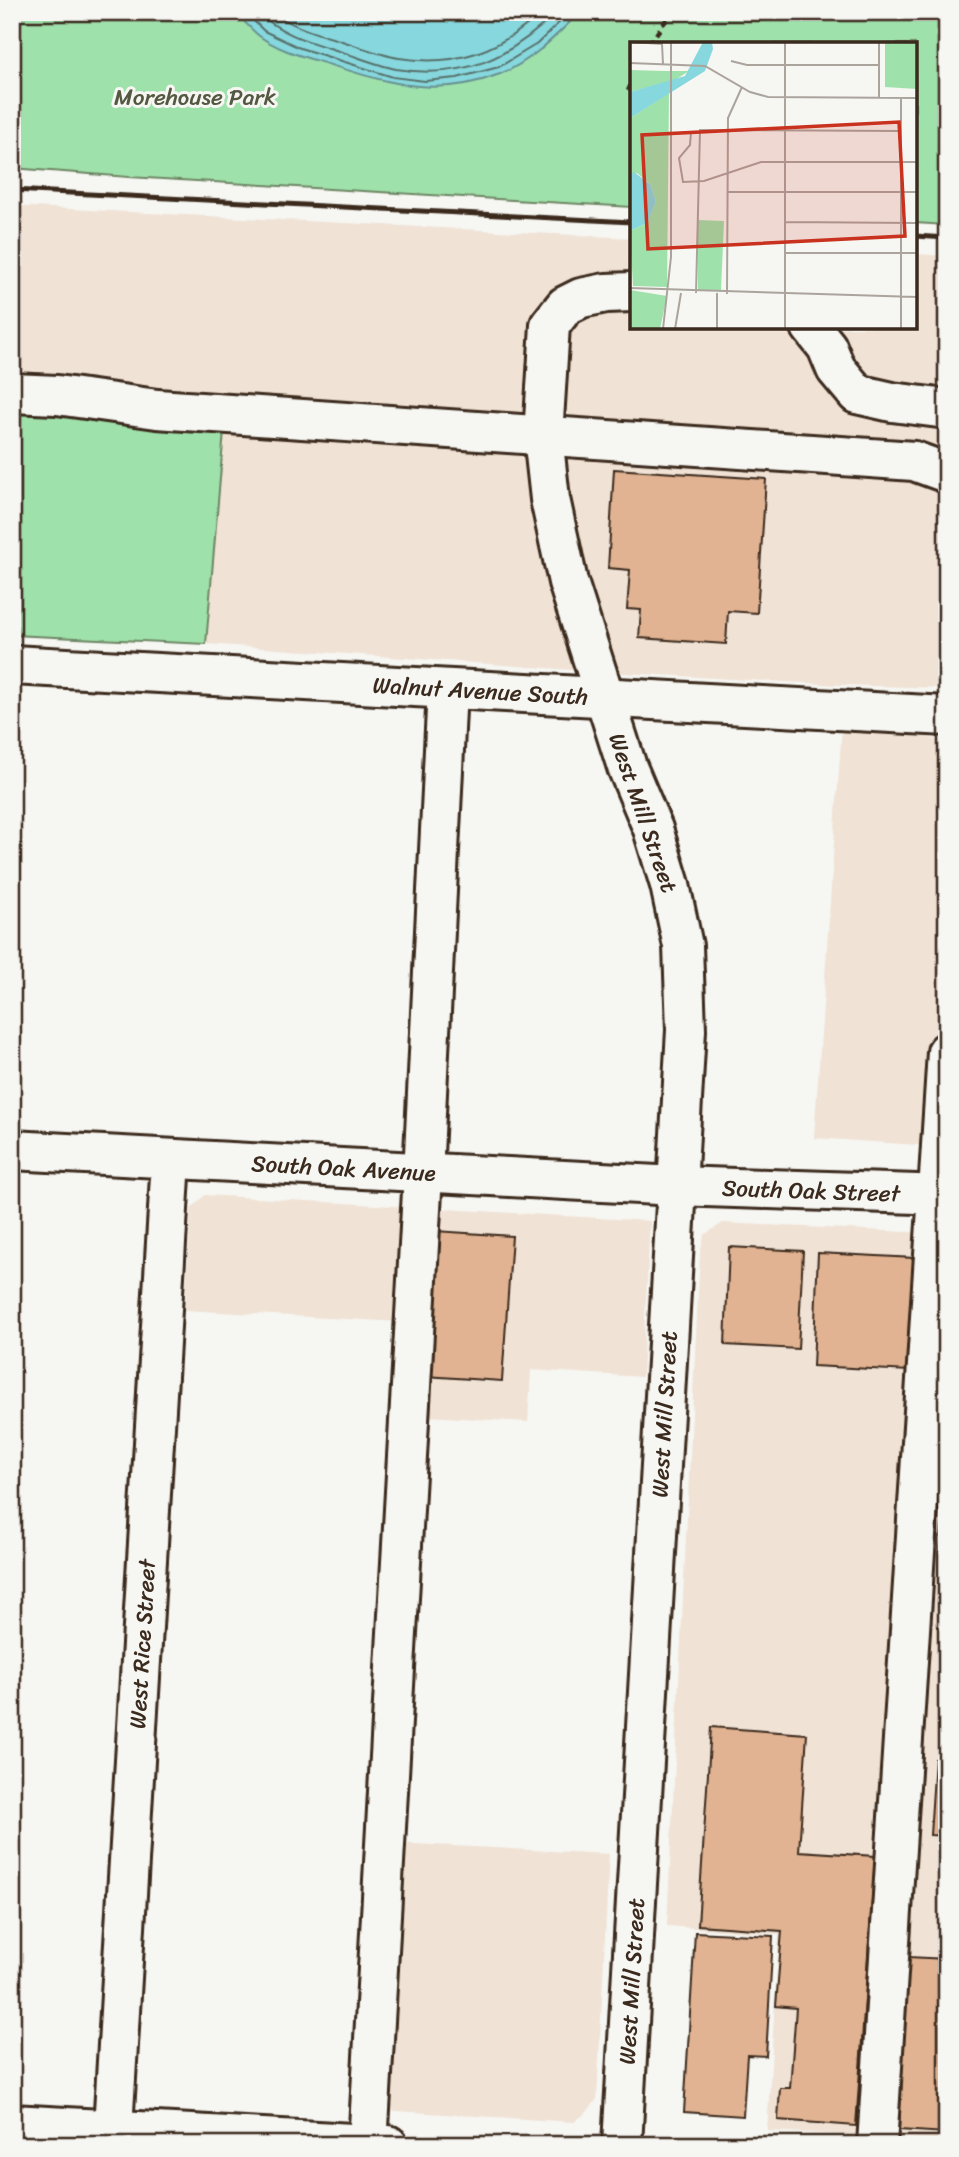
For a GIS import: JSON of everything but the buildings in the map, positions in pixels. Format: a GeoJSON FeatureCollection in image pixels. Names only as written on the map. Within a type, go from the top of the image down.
{"type":"FeatureCollection","features":[{"type":"Feature","properties":{"kind":"street","name":"West Mill Street"},"geometry":{"type":"LineString","coordinates":[[622,2145],[686,1030],[682,946],[670,885],[653,829],[626,767],[568,582],[550,499],[543,434],[550,325],[565,306],[581,298],[630,292]]}},
{"type":"Feature","properties":{"kind":"street"},"geometry":{"type":"LineString","coordinates":[[813,329],[827,347],[836,369],[857,394],[892,402],[947,409]]}},
{"type":"Feature","properties":{"kind":"street"},"geometry":{"type":"LineString","coordinates":[[12,393],[58,395],[157,408],[914,461],[947,473]]}},
{"type":"Feature","properties":{"kind":"street","name":"Walnut Avenue South"},"geometry":{"type":"LineString","coordinates":[[12,665],[947,716]]}},
{"type":"Feature","properties":{"kind":"street"},"geometry":{"type":"LineString","coordinates":[[12,2124],[112,2137],[375,2144],[447,689]]}},
{"type":"Feature","properties":{"kind":"street"},"geometry":{"type":"LineString","coordinates":[[877,2145],[942,1195],[947,1052]]}},
{"type":"Feature","properties":{"kind":"street","name":"South Oak Avenue"},"geometry":{"type":"LineString","coordinates":[[12,1150],[676,1186]]}},
{"type":"Feature","properties":{"kind":"street","name":"West Rice Street"},"geometry":{"type":"LineString","coordinates":[[112,2137],[171,1159]]}},
{"type":"Feature","properties":{"kind":"street","name":"South Oak Street"},"geometry":{"type":"LineString","coordinates":[[676,1186],[942,1195]]}},
{"type":"Feature","properties":{"kind":"path"},"geometry":{"type":"LineString","coordinates":[[650,42],[672,12]]}},
{"type":"Feature","properties":{"kind":"path"},"geometry":{"type":"LineString","coordinates":[[628,91],[630,86]]}},
{"type":"Feature","properties":{"kind":"shaded area"},"geometry":{"type":"Polygon","coordinates":[[[12,206],[630,238],[630,329],[917,329],[917,254],[947,256],[947,688],[573,670],[206,644],[225,420],[12,406],[12,206]]]}},
{"type":"Feature","properties":{"kind":"shaded area"},"geometry":{"type":"Polygon","coordinates":[[[842,726],[908,733],[947,742],[947,1147],[814,1138],[842,726]]]}},
{"type":"Feature","properties":{"kind":"shaded area"},"geometry":{"type":"Polygon","coordinates":[[[205,1195],[650,1221],[642,1377],[531,1370],[528,1422],[396,1414],[401,1322],[185,1310],[191,1209],[205,1195]]]}},
{"type":"Feature","properties":{"kind":"shaded area"},"geometry":{"type":"Polygon","coordinates":[[[723,1223],[947,1234],[947,2140],[767,2131],[779,1934],[667,1926],[700,1253],[704,1235],[723,1223]]]}},
{"type":"Feature","properties":{"kind":"shaded area"},"geometry":{"type":"Polygon","coordinates":[[[393,1843],[609,1854],[597,2099],[587,2112],[574,2122],[381,2110],[393,1843]]]}},
{"type":"Feature","properties":{"kind":"green space","name":"Morehouse Park"},"geometry":{"type":"Polygon","coordinates":[[[12,12],[235,12],[260,36],[541,49],[580,12],[947,12],[947,225],[917,223],[917,42],[630,42],[630,207],[12,168],[12,12]]]}},
{"type":"Feature","properties":{"kind":"green space"},"geometry":{"type":"Polygon","coordinates":[[[12,406],[225,419],[206,644],[12,635],[12,406]]]}},
{"type":"Feature","properties":{"kind":"water"},"geometry":{"type":"Polygon","coordinates":[[[235,12],[580,12],[543,47],[511,69],[477,82],[433,87],[413,86],[371,77],[291,52],[258,35],[235,12]]]}},
{"type":"Feature","properties":{"kind":"railway"},"geometry":{"type":"LineString","coordinates":[[12,190],[630,222]]}},
{"type":"Feature","properties":{"kind":"railway"},"geometry":{"type":"LineString","coordinates":[[917,236],[947,238]]}}]}
